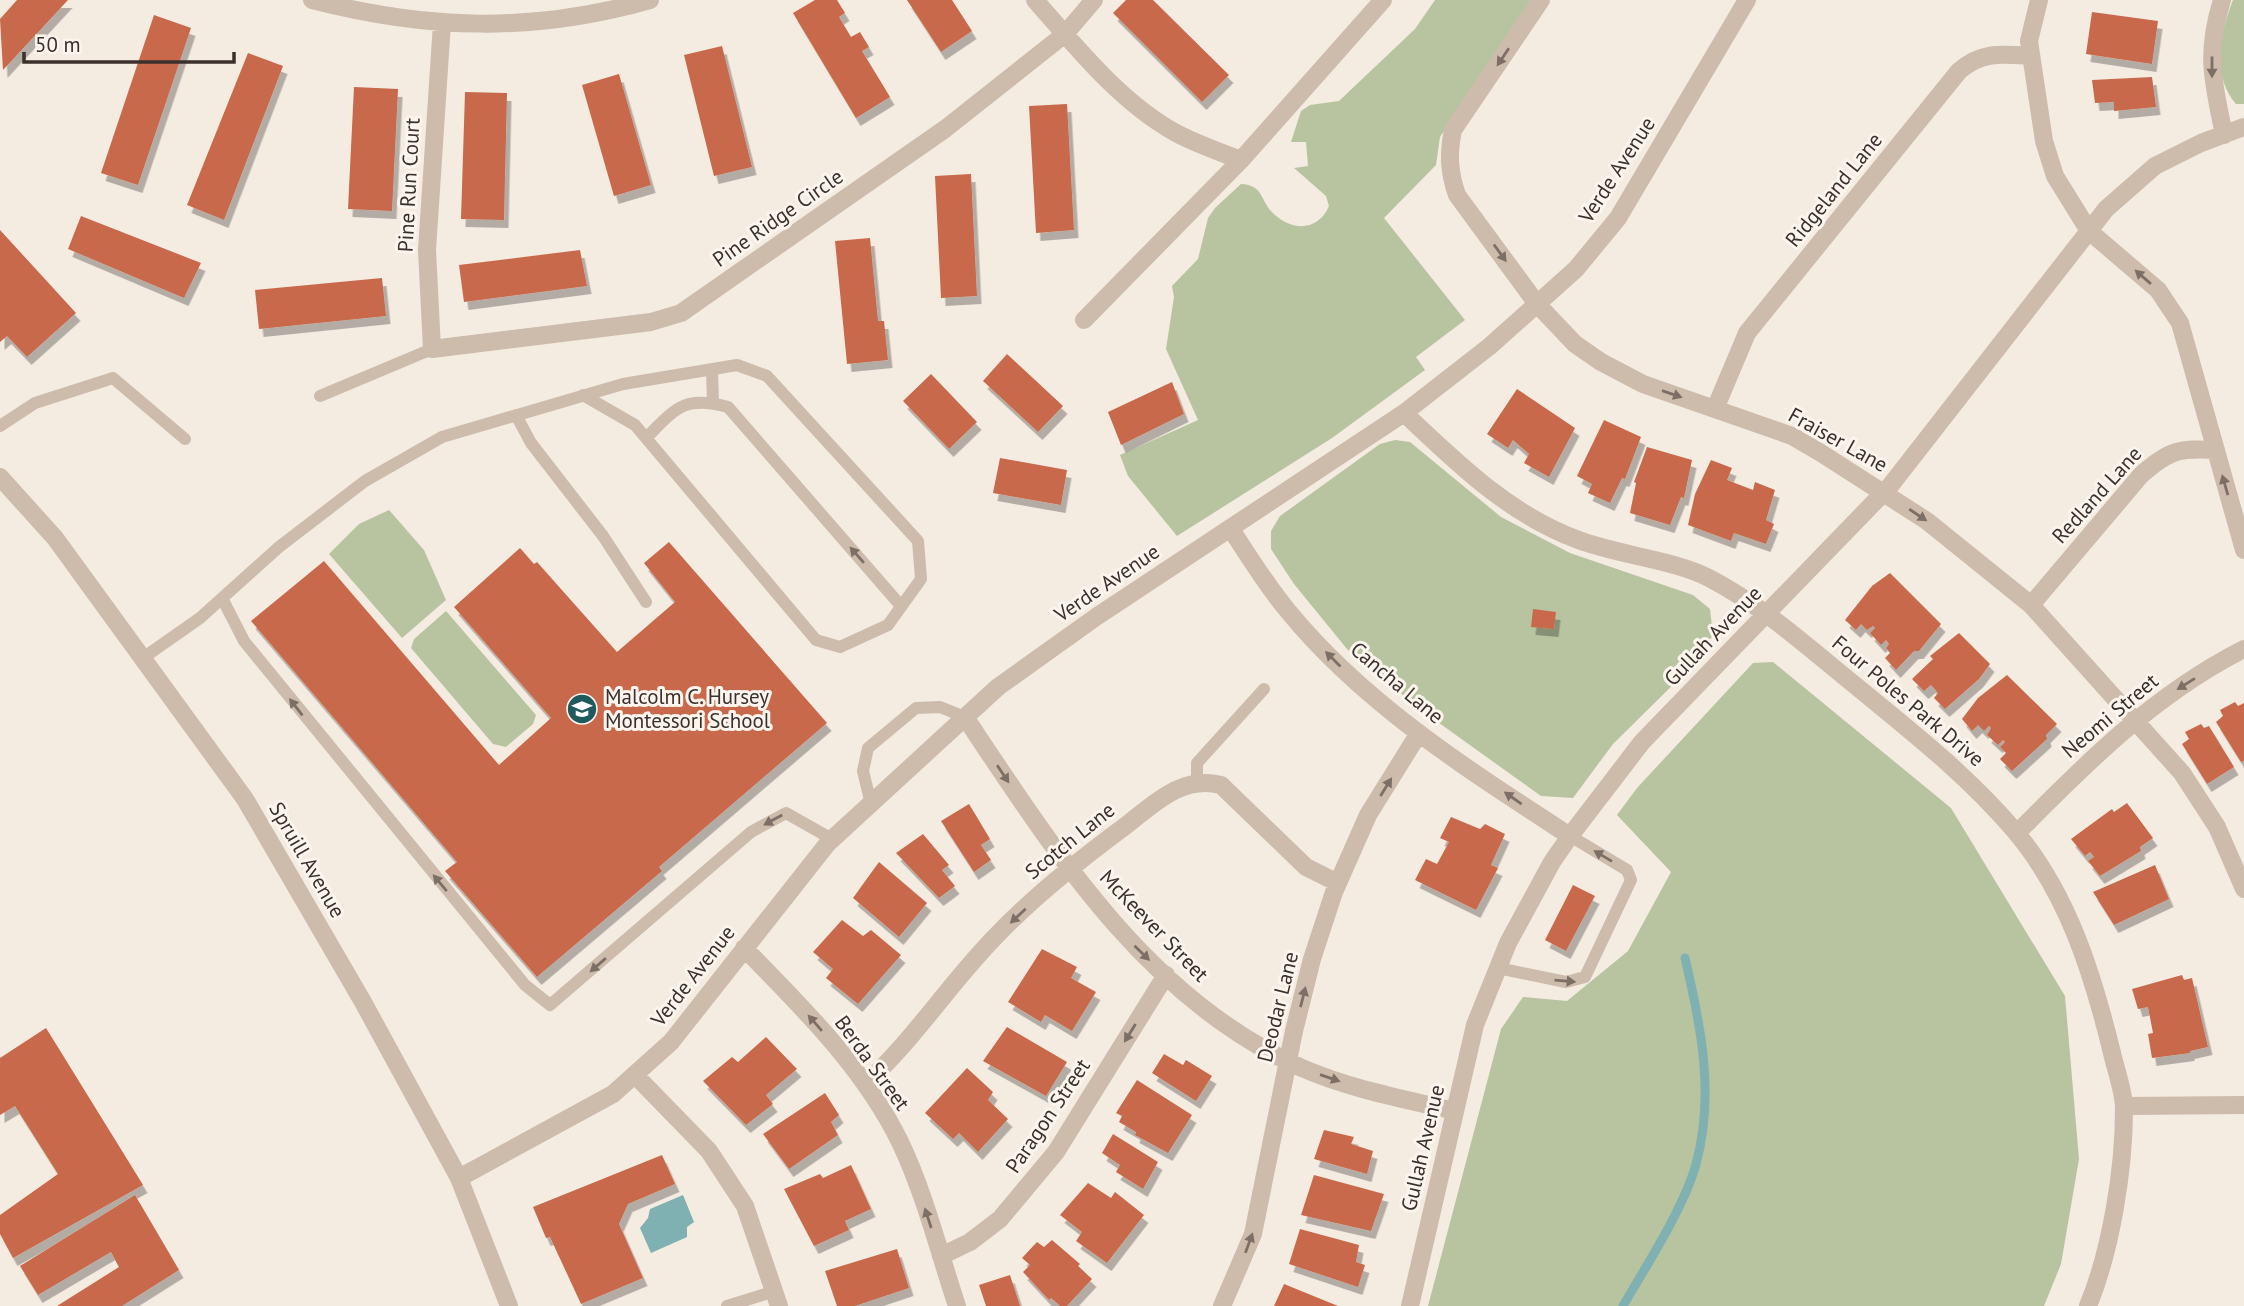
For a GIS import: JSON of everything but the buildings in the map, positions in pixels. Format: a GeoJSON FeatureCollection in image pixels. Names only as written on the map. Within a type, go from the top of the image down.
{"type":"FeatureCollection","features":[{"type":"Feature","properties":{"kind":"street"},"geometry":{"type":"LineString","coordinates":[[312,0],[361,13],[484,26],[581,16],[650,0]]}},
{"type":"Feature","properties":{"kind":"street"},"geometry":{"type":"LineString","coordinates":[[1035,0],[1065,34],[1149,115],[1176,133],[1241,160]]}},
{"type":"Feature","properties":{"kind":"street","name":"Pine Ridge Circle"},"geometry":{"type":"LineString","coordinates":[[432,349],[651,322],[681,313],[945,129],[1065,34],[1094,0]]}},
{"type":"Feature","properties":{"kind":"street"},"geometry":{"type":"LineString","coordinates":[[1084,320],[1241,160],[1383,0]]}},
{"type":"Feature","properties":{"kind":"street","name":"Fraiser Lane"},"geometry":{"type":"LineString","coordinates":[[1541,0],[1453,130],[1449,150],[1450,174],[1457,195],[1537,304],[1575,344],[1601,362],[1643,384],[1791,436],[1884,492],[1927,521],[2031,605],[2137,719],[2182,773],[2217,827],[2244,889]]}},
{"type":"Feature","properties":{"kind":"street","name":"Verde Avenue"},"geometry":{"type":"LineString","coordinates":[[459,1178],[613,1094],[635,1075],[671,1042],[832,839],[998,687],[1063,640],[1404,413],[1490,346],[1576,269],[1618,218],[1747,0]]}},
{"type":"Feature","properties":{"kind":"street"},"geometry":{"type":"LineString","coordinates":[[2039,0],[2029,41],[2044,141],[2055,176],[2089,231],[2158,290],[2180,323],[2244,550]]}},
{"type":"Feature","properties":{"kind":"street"},"geometry":{"type":"LineString","coordinates":[[2222,0],[2214,27],[2211,74],[2224,135]]}},
{"type":"Feature","properties":{"kind":"street","name":"Pine Run Court"},"geometry":{"type":"LineString","coordinates":[[432,349],[427,250],[442,23]]}},
{"type":"Feature","properties":{"kind":"street","name":"Ridgeland Lane"},"geometry":{"type":"LineString","coordinates":[[1714,409],[1747,333],[1959,71],[1972,60],[1992,53],[2031,56]]}},
{"type":"Feature","properties":{"kind":"street","name":"Gullah Avenue"},"geometry":{"type":"LineString","coordinates":[[1410,1306],[1475,1026],[1508,943],[1552,862],[1570,836],[1642,742],[1884,492],[2106,209],[2155,166],[2244,127]]}},
{"type":"Feature","properties":{"kind":"street","name":"Four Poles Park Drive"},"geometry":{"type":"LineString","coordinates":[[1404,413],[1483,486],[1525,513],[1575,539],[1705,576],[1766,614],[1959,770],[2017,833],[2064,905],[2102,1016],[2124,1106],[2116,1198],[2105,1259],[2088,1306]]}},
{"type":"Feature","properties":{"kind":"street","name":"Redland Lane"},"geometry":{"type":"LineString","coordinates":[[2031,605],[2141,475],[2161,457],[2182,448],[2216,450]]}},
{"type":"Feature","properties":{"kind":"street","name":"Spruill Avenue"},"geometry":{"type":"LineString","coordinates":[[0,477],[55,538],[245,799],[363,1002],[459,1178],[509,1306]]}},
{"type":"Feature","properties":{"kind":"street","name":"Cancha Lane"},"geometry":{"type":"LineString","coordinates":[[1230,528],[1287,611],[1348,674],[1419,733],[1570,836]]}},
{"type":"Feature","properties":{"kind":"street","name":"Neomi Street"},"geometry":{"type":"LineString","coordinates":[[2017,833],[2084,766],[2156,703],[2244,649]]}},
{"type":"Feature","properties":{"kind":"street","name":"McKeever Street"},"geometry":{"type":"LineString","coordinates":[[965,717],[1068,869],[1122,933],[1184,993],[1234,1029],[1288,1060],[1359,1088],[1455,1111]]}},
{"type":"Feature","properties":{"kind":"street","name":"Deodar Lane"},"geometry":{"type":"LineString","coordinates":[[1223,1306],[1253,1234],[1288,1060],[1312,959],[1338,883],[1368,815],[1419,733]]}},
{"type":"Feature","properties":{"kind":"street"},"geometry":{"type":"LineString","coordinates":[[1197,782],[1221,785],[1306,867],[1338,883]]}},
{"type":"Feature","properties":{"kind":"street","name":"Scotch Lane"},"geometry":{"type":"LineString","coordinates":[[864,1084],[892,1059],[995,937],[1068,869],[1168,794],[1188,783],[1197,782]]}},
{"type":"Feature","properties":{"kind":"street","name":"Berda Street"},"geometry":{"type":"LineString","coordinates":[[744,948],[788,992],[864,1084],[900,1143],[957,1306]]}},
{"type":"Feature","properties":{"kind":"street","name":"Paragon Street"},"geometry":{"type":"LineString","coordinates":[[941,1256],[970,1241],[1000,1219],[1056,1152],[1166,975]]}},
{"type":"Feature","properties":{"kind":"street"},"geometry":{"type":"LineString","coordinates":[[635,1075],[709,1151],[745,1206],[777,1299]]}},
{"type":"Feature","properties":{"kind":"street"},"geometry":{"type":"LineString","coordinates":[[2124,1106],[2244,1105]]}},
{"type":"Feature","properties":{"kind":"lane"},"geometry":{"type":"LineString","coordinates":[[320,396],[432,349]]}},
{"type":"Feature","properties":{"kind":"lane"},"geometry":{"type":"LineString","coordinates":[[143,658],[222,598],[279,547],[366,481],[442,437],[623,383],[737,365],[767,376],[918,541],[921,579],[888,625],[840,647],[816,640],[635,425],[583,395]]}},
{"type":"Feature","properties":{"kind":"lane"},"geometry":{"type":"LineString","coordinates":[[712,369],[713,402]]}},
{"type":"Feature","properties":{"kind":"lane"},"geometry":{"type":"LineString","coordinates":[[0,426],[35,402],[113,378],[185,439]]}},
{"type":"Feature","properties":{"kind":"lane"},"geometry":{"type":"LineString","coordinates":[[646,438],[679,405],[705,400],[728,407],[901,606]]}},
{"type":"Feature","properties":{"kind":"lane"},"geometry":{"type":"LineString","coordinates":[[516,415],[531,443],[603,536],[646,602]]}},
{"type":"Feature","properties":{"kind":"lane"},"geometry":{"type":"LineString","coordinates":[[222,598],[244,641],[319,737],[525,985],[550,1006],[751,832],[786,813],[832,839]]}},
{"type":"Feature","properties":{"kind":"lane"},"geometry":{"type":"LineString","coordinates":[[1197,782],[1197,763],[1264,689]]}},
{"type":"Feature","properties":{"kind":"lane"},"geometry":{"type":"LineString","coordinates":[[871,804],[863,771],[868,748],[916,708],[940,708],[965,717]]}},
{"type":"Feature","properties":{"kind":"lane"},"geometry":{"type":"LineString","coordinates":[[1498,968],[1566,982],[1585,977],[1631,880],[1627,870],[1570,836]]}},
{"type":"Feature","properties":{"kind":"lane"},"geometry":{"type":"LineString","coordinates":[[727,1306],[777,1299]]}},
{"type":"Feature","properties":{"kind":"green space"},"geometry":{"type":"Polygon","coordinates":[[[1435,0],[1531,0],[1440,137],[1436,165],[1384,218],[1465,320],[1416,357],[1425,370],[1332,438],[1177,536],[1128,476],[1120,455],[1198,420],[1166,349],[1174,297],[1172,286],[1198,259],[1208,218],[1241,184],[1249,185],[1258,191],[1270,210],[1290,224],[1313,224],[1325,214],[1329,206],[1326,196],[1294,168],[1308,166],[1306,142],[1291,142],[1301,111],[1310,105],[1339,101],[1415,29],[1435,0]]]}},
{"type":"Feature","properties":{"kind":"green space"},"geometry":{"type":"Polygon","coordinates":[[[2233,0],[2244,0],[2244,104],[2236,104],[2228,93],[2221,67],[2224,26],[2233,0]]]}},
{"type":"Feature","properties":{"kind":"green space"},"geometry":{"type":"Polygon","coordinates":[[[1395,440],[1410,442],[1501,517],[1570,553],[1693,595],[1710,609],[1713,635],[1692,666],[1613,744],[1573,798],[1541,796],[1421,710],[1347,649],[1294,584],[1271,549],[1271,531],[1280,516],[1380,444],[1395,440]]]}},
{"type":"Feature","properties":{"kind":"green space"},"geometry":{"type":"Polygon","coordinates":[[[389,510],[424,550],[446,600],[402,638],[329,554],[359,524],[389,510]]]}},
{"type":"Feature","properties":{"kind":"green space"},"geometry":{"type":"Polygon","coordinates":[[[446,611],[536,715],[533,724],[506,747],[493,744],[411,648],[414,639],[446,611]]]}},
{"type":"Feature","properties":{"kind":"green space"},"geometry":{"type":"Polygon","coordinates":[[[1773,662],[1951,808],[2065,996],[2079,1159],[2061,1264],[2044,1306],[1428,1306],[1501,1029],[1523,997],[1567,1001],[1628,951],[1671,872],[1617,815],[1637,788],[1753,663],[1773,662]]]}},
{"type":"Feature","properties":{"kind":"water"},"geometry":{"type":"Polygon","coordinates":[[[683,1195],[694,1222],[687,1227],[687,1237],[651,1253],[640,1228],[648,1218],[650,1209],[683,1195]]]}},
{"type":"Feature","properties":{"kind":"waterway"},"geometry":{"type":"LineString","coordinates":[[1623,1306],[1683,1199],[1702,1138],[1705,1112],[1704,1061],[1685,958]]}},
{"type":"Feature","properties":{"kind":"place","name":"Malcolm C. Hursey Montessori School"},"geometry":{"type":"Point","coordinates":[582,709]}}]}
